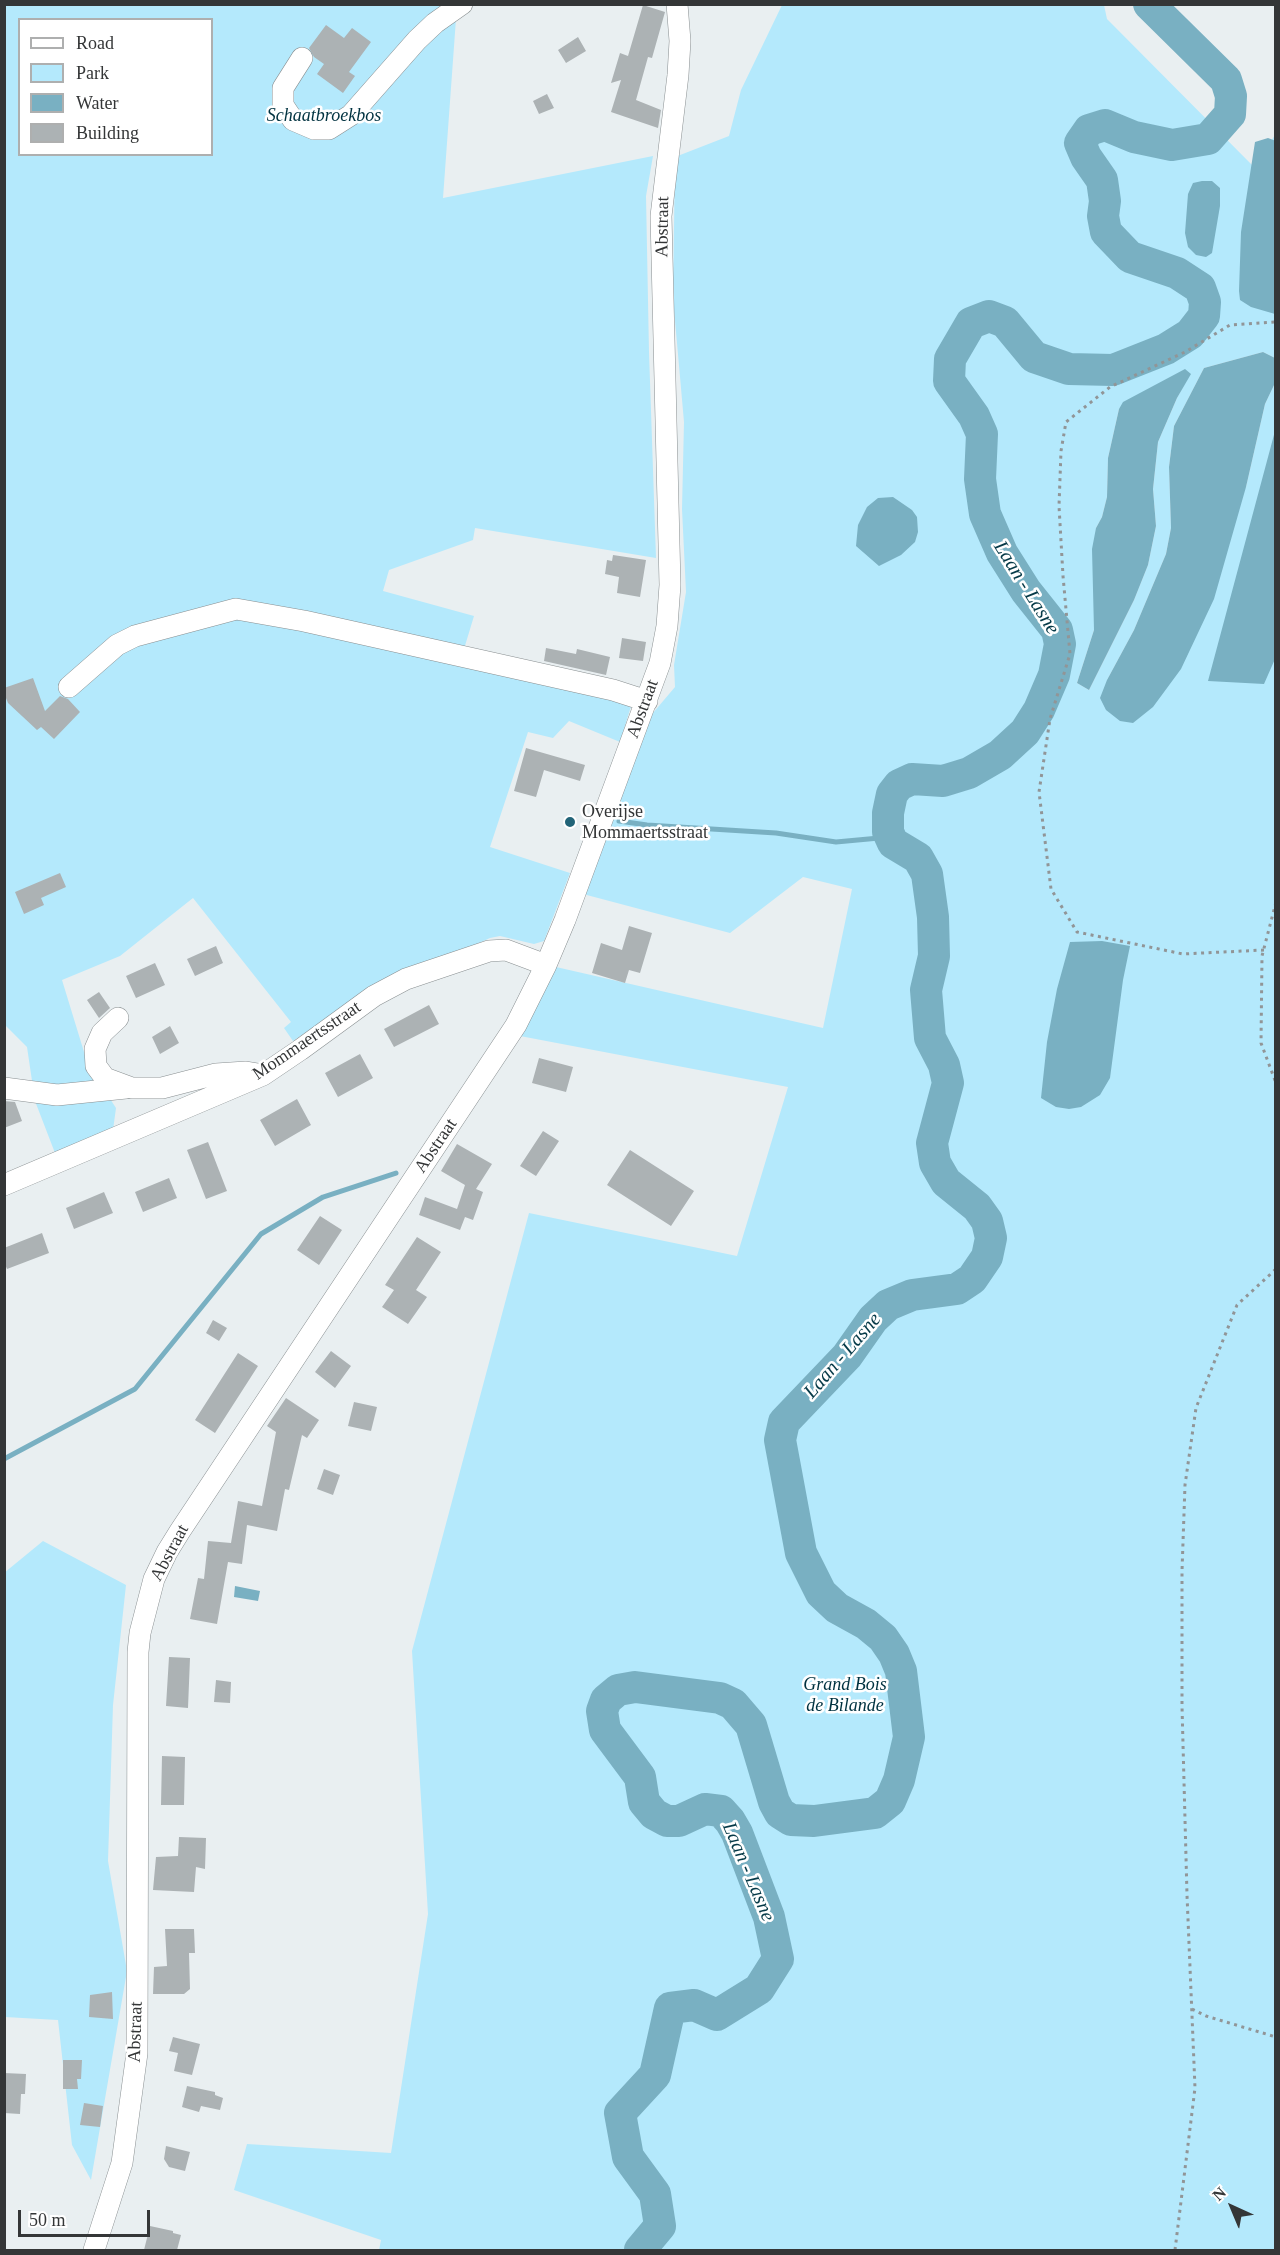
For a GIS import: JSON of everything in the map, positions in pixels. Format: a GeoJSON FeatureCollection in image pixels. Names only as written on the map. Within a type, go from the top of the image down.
{"type":"FeatureCollection","features":[{"type":"Feature","properties":{"kind":"street"},"geometry":{"type":"LineString","coordinates":[[302,58],[283,87],[282,105],[293,120],[314,129],[328,129],[351,115],[417,40],[435,23],[462,4]]}},
{"type":"Feature","properties":{"kind":"street","name":"Abstraat"},"geometry":{"type":"LineString","coordinates":[[94,2250],[122,2163],[137,2053],[138,1652],[140,1633],[154,1579],[180,1531],[516,1025],[565,920],[660,663],[667,626],[670,585],[661,216],[678,75],[680,41],[677,4]]}},
{"type":"Feature","properties":{"kind":"street"},"geometry":{"type":"LineString","coordinates":[[69,687],[117,645],[135,636],[236,609],[304,621],[613,690],[647,701]]}},
{"type":"Feature","properties":{"kind":"street","name":"Mommaertsstraat"},"geometry":{"type":"LineString","coordinates":[[4,1185],[262,1075],[374,996],[406,979],[498,950],[506,950],[546,964]]}},
{"type":"Feature","properties":{"kind":"street"},"geometry":{"type":"LineString","coordinates":[[118,1018],[102,1033],[94,1049],[96,1066],[105,1078],[132,1088]]}},
{"type":"Feature","properties":{"kind":"street"},"geometry":{"type":"LineString","coordinates":[[4,1088],[57,1095],[132,1088],[162,1088],[216,1074],[246,1072],[262,1075]]}},
{"type":"Feature","properties":{"kind":"path"},"geometry":{"type":"LineString","coordinates":[[1264,950],[1183,954],[1077,932],[1051,889],[1039,792],[1050,719],[1070,654],[1059,506],[1060,451],[1066,422],[1110,387],[1185,352],[1230,326],[1275,322]]}},
{"type":"Feature","properties":{"kind":"path"},"geometry":{"type":"LineString","coordinates":[[1275,902],[1264,950],[1261,1042],[1275,1083]]}},
{"type":"Feature","properties":{"kind":"path"},"geometry":{"type":"LineString","coordinates":[[1175,2250],[1195,2088],[1182,1706],[1182,1571],[1185,1485],[1197,1408],[1237,1305],[1275,1269]]}},
{"type":"Feature","properties":{"kind":"path"},"geometry":{"type":"LineString","coordinates":[[1192,2008],[1206,2016],[1275,2037]]}},
{"type":"Feature","properties":{"kind":"green space","name":"Schaatbroekbos"},"geometry":{"type":"Polygon","coordinates":[[[4,5],[457,5],[443,198],[653,156],[646,196],[656,558],[475,528],[473,540],[389,570],[383,591],[474,616],[464,649],[636,690],[620,742],[569,721],[553,738],[528,732],[490,847],[570,873],[544,941],[534,944],[500,936],[490,938],[386,978],[293,1041],[284,1028],[291,1022],[193,898],[120,956],[62,980],[88,1065],[116,1108],[113,1130],[55,1153],[35,1101],[27,1047],[4,1024],[4,5]]]}},
{"type":"Feature","properties":{"kind":"green space","name":"Grand Bois de Bilande"},"geometry":{"type":"Polygon","coordinates":[[[782,5],[1104,5],[1107,19],[1254,167],[1275,135],[1275,358],[1263,352],[1204,368],[1174,426],[1169,467],[1171,528],[1166,554],[1134,630],[1107,680],[1246,487],[1265,404],[1275,383],[1275,2250],[379,2250],[381,2240],[234,2190],[247,2144],[391,2153],[428,1914],[412,1651],[529,1213],[737,1256],[788,1087],[520,1036],[556,967],[823,1028],[852,889],[803,877],[730,933],[583,894],[647,720],[675,687],[674,665],[686,592],[682,509],[684,422],[673,298],[675,157],[729,136],[741,90],[782,5]],[[1190,374],[1119,409],[1108,458],[1107,497],[1102,517],[1096,528],[1094,630],[1077,683],[1089,690],[1134,600],[1148,565],[1156,526],[1153,489],[1158,442],[1190,374]]]}},
{"type":"Feature","properties":{"kind":"green space"},"geometry":{"type":"Polygon","coordinates":[[[43,1541],[126,1585],[113,1705],[108,1861],[127,1971],[91,2180],[72,2145],[58,2020],[5,2017],[4,1573],[43,1541]]]}},
{"type":"Feature","properties":{"kind":"water"},"geometry":{"type":"Polygon","coordinates":[[[1268,138],[1276,141],[1275,314],[1251,307],[1240,300],[1239,291],[1241,232],[1255,142],[1268,138]]]}},
{"type":"Feature","properties":{"kind":"water"},"geometry":{"type":"Polygon","coordinates":[[[1212,181],[1220,188],[1220,206],[1212,253],[1206,257],[1196,255],[1188,247],[1185,233],[1188,194],[1193,183],[1212,181]]]}},
{"type":"Feature","properties":{"kind":"water"},"geometry":{"type":"Polygon","coordinates":[[[1263,352],[1275,358],[1275,383],[1265,404],[1246,487],[1214,599],[1181,669],[1153,707],[1133,723],[1120,721],[1106,710],[1100,698],[1134,630],[1166,554],[1171,528],[1169,467],[1174,426],[1204,368],[1263,352]]]}},
{"type":"Feature","properties":{"kind":"water"},"geometry":{"type":"Polygon","coordinates":[[[1185,369],[1191,374],[1177,398],[1158,442],[1153,489],[1156,526],[1148,565],[1134,600],[1089,690],[1077,683],[1094,630],[1092,549],[1096,528],[1102,517],[1107,497],[1108,458],[1119,409],[1123,402],[1185,369]]]}},
{"type":"Feature","properties":{"kind":"water"},"geometry":{"type":"Polygon","coordinates":[[[1275,431],[1275,659],[1264,684],[1208,681],[1275,431]]]}},
{"type":"Feature","properties":{"kind":"water"},"geometry":{"type":"Polygon","coordinates":[[[893,497],[912,510],[917,517],[918,532],[915,542],[901,555],[879,566],[856,546],[858,525],[867,507],[878,498],[893,497]]]}},
{"type":"Feature","properties":{"kind":"water"},"geometry":{"type":"Polygon","coordinates":[[[1102,941],[1130,946],[1123,980],[1110,1078],[1100,1095],[1081,1107],[1069,1109],[1056,1107],[1041,1098],[1047,1042],[1057,989],[1070,942],[1102,941]]]}},
{"type":"Feature","properties":{"kind":"water"},"geometry":{"type":"Polygon","coordinates":[[[235,1586],[260,1591],[258,1601],[234,1597],[235,1586]]]}},
{"type":"Feature","properties":{"kind":"building"},"geometry":{"type":"Polygon","coordinates":[[[643,5],[665,12],[652,58],[648,57],[636,100],[661,110],[658,128],[611,112],[621,80],[611,83],[620,53],[628,56],[643,5]]]}},
{"type":"Feature","properties":{"kind":"building"},"geometry":{"type":"Polygon","coordinates":[[[326,25],[344,38],[352,28],[371,42],[349,72],[355,76],[343,93],[317,74],[324,64],[314,57],[309,48],[326,25]]]}},
{"type":"Feature","properties":{"kind":"building"},"geometry":{"type":"Polygon","coordinates":[[[578,37],[586,51],[566,63],[558,50],[578,37]]]}},
{"type":"Feature","properties":{"kind":"building"},"geometry":{"type":"Polygon","coordinates":[[[547,94],[554,108],[539,114],[533,101],[547,94]]]}},
{"type":"Feature","properties":{"kind":"building"},"geometry":{"type":"Polygon","coordinates":[[[613,555],[646,560],[640,597],[617,593],[619,577],[605,574],[607,560],[612,561],[613,555]]]}},
{"type":"Feature","properties":{"kind":"building"},"geometry":{"type":"Polygon","coordinates":[[[622,638],[646,642],[643,661],[619,658],[622,638]]]}},
{"type":"Feature","properties":{"kind":"building"},"geometry":{"type":"Polygon","coordinates":[[[546,648],[576,654],[577,649],[610,657],[606,675],[544,661],[546,648]]]}},
{"type":"Feature","properties":{"kind":"building"},"geometry":{"type":"Polygon","coordinates":[[[33,678],[45,711],[60,696],[68,699],[80,712],[54,739],[41,727],[37,730],[8,703],[4,693],[4,688],[33,678]]]}},
{"type":"Feature","properties":{"kind":"building"},"geometry":{"type":"Polygon","coordinates":[[[526,748],[585,765],[580,781],[544,770],[536,797],[514,791],[526,748]]]}},
{"type":"Feature","properties":{"kind":"building"},"geometry":{"type":"Polygon","coordinates":[[[60,873],[66,887],[41,898],[44,905],[24,914],[15,892],[60,873]]]}},
{"type":"Feature","properties":{"kind":"building"},"geometry":{"type":"Polygon","coordinates":[[[629,926],[652,933],[640,973],[629,970],[625,983],[592,973],[601,943],[622,950],[629,926]]]}},
{"type":"Feature","properties":{"kind":"building"},"geometry":{"type":"Polygon","coordinates":[[[216,946],[223,963],[195,976],[187,959],[216,946]]]}},
{"type":"Feature","properties":{"kind":"building"},"geometry":{"type":"Polygon","coordinates":[[[155,963],[165,985],[136,998],[126,976],[155,963]]]}},
{"type":"Feature","properties":{"kind":"building"},"geometry":{"type":"Polygon","coordinates":[[[99,992],[110,1008],[99,1018],[87,1000],[99,992]]]}},
{"type":"Feature","properties":{"kind":"building"},"geometry":{"type":"Polygon","coordinates":[[[429,1005],[439,1024],[394,1047],[384,1029],[429,1005]]]}},
{"type":"Feature","properties":{"kind":"building"},"geometry":{"type":"Polygon","coordinates":[[[170,1026],[179,1043],[160,1054],[152,1037],[170,1026]]]}},
{"type":"Feature","properties":{"kind":"building"},"geometry":{"type":"Polygon","coordinates":[[[360,1054],[373,1078],[338,1097],[325,1073],[360,1054]]]}},
{"type":"Feature","properties":{"kind":"building"},"geometry":{"type":"Polygon","coordinates":[[[539,1058],[573,1067],[566,1092],[532,1083],[539,1058]]]}},
{"type":"Feature","properties":{"kind":"building"},"geometry":{"type":"Polygon","coordinates":[[[297,1099],[311,1125],[275,1146],[260,1120],[297,1099]]]}},
{"type":"Feature","properties":{"kind":"building"},"geometry":{"type":"Polygon","coordinates":[[[4,1101],[15,1102],[22,1121],[4,1128],[4,1101]]]}},
{"type":"Feature","properties":{"kind":"building"},"geometry":{"type":"Polygon","coordinates":[[[543,1131],[559,1141],[536,1176],[520,1166],[543,1131]]]}},
{"type":"Feature","properties":{"kind":"building"},"geometry":{"type":"Polygon","coordinates":[[[208,1142],[227,1191],[206,1199],[187,1150],[208,1142]]]}},
{"type":"Feature","properties":{"kind":"building"},"geometry":{"type":"Polygon","coordinates":[[[457,1144],[492,1164],[476,1189],[483,1192],[473,1220],[465,1217],[460,1230],[419,1215],[425,1197],[457,1209],[465,1185],[441,1171],[457,1144]]]}},
{"type":"Feature","properties":{"kind":"building"},"geometry":{"type":"Polygon","coordinates":[[[630,1150],[694,1191],[671,1226],[607,1185],[630,1150]]]}},
{"type":"Feature","properties":{"kind":"building"},"geometry":{"type":"Polygon","coordinates":[[[169,1178],[177,1198],[143,1212],[135,1192],[169,1178]]]}},
{"type":"Feature","properties":{"kind":"building"},"geometry":{"type":"Polygon","coordinates":[[[104,1192],[113,1213],[74,1229],[66,1208],[104,1192]]]}},
{"type":"Feature","properties":{"kind":"building"},"geometry":{"type":"Polygon","coordinates":[[[320,1216],[342,1230],[319,1265],[297,1250],[320,1216]]]}},
{"type":"Feature","properties":{"kind":"building"},"geometry":{"type":"Polygon","coordinates":[[[42,1233],[49,1253],[7,1269],[4,1262],[4,1248],[42,1233]]]}},
{"type":"Feature","properties":{"kind":"building"},"geometry":{"type":"Polygon","coordinates":[[[417,1237],[441,1252],[416,1290],[427,1297],[408,1324],[382,1307],[394,1290],[385,1285],[417,1237]]]}},
{"type":"Feature","properties":{"kind":"building"},"geometry":{"type":"Polygon","coordinates":[[[213,1320],[227,1328],[219,1341],[206,1333],[213,1320]]]}},
{"type":"Feature","properties":{"kind":"building"},"geometry":{"type":"Polygon","coordinates":[[[331,1351],[351,1366],[335,1388],[315,1372],[331,1351]]]}},
{"type":"Feature","properties":{"kind":"building"},"geometry":{"type":"Polygon","coordinates":[[[238,1353],[258,1366],[215,1433],[195,1420],[238,1353]]]}},
{"type":"Feature","properties":{"kind":"building"},"geometry":{"type":"Polygon","coordinates":[[[286,1398],[319,1420],[307,1438],[302,1435],[289,1490],[285,1489],[277,1531],[247,1525],[242,1564],[228,1562],[217,1624],[190,1619],[198,1578],[204,1579],[208,1541],[231,1543],[238,1501],[262,1506],[276,1432],[267,1426],[286,1398]]]}},
{"type":"Feature","properties":{"kind":"building"},"geometry":{"type":"Polygon","coordinates":[[[354,1402],[377,1407],[371,1431],[348,1426],[354,1402]]]}},
{"type":"Feature","properties":{"kind":"building"},"geometry":{"type":"Polygon","coordinates":[[[324,1469],[340,1475],[333,1495],[317,1489],[324,1469]]]}},
{"type":"Feature","properties":{"kind":"building"},"geometry":{"type":"Polygon","coordinates":[[[169,1657],[190,1658],[188,1708],[166,1706],[169,1657]]]}},
{"type":"Feature","properties":{"kind":"building"},"geometry":{"type":"Polygon","coordinates":[[[216,1680],[231,1682],[230,1703],[214,1702],[216,1680]]]}},
{"type":"Feature","properties":{"kind":"building"},"geometry":{"type":"Polygon","coordinates":[[[162,1756],[185,1757],[184,1805],[161,1805],[162,1756]]]}},
{"type":"Feature","properties":{"kind":"building"},"geometry":{"type":"Polygon","coordinates":[[[179,1837],[206,1838],[205,1869],[196,1867],[194,1892],[153,1890],[156,1857],[178,1856],[179,1837]]]}},
{"type":"Feature","properties":{"kind":"building"},"geometry":{"type":"Polygon","coordinates":[[[165,1929],[194,1929],[195,1953],[189,1953],[190,1989],[184,1994],[153,1994],[154,1967],[167,1966],[165,1929]]]}},
{"type":"Feature","properties":{"kind":"building"},"geometry":{"type":"Polygon","coordinates":[[[112,1992],[113,2019],[89,2017],[90,1995],[112,1992]]]}},
{"type":"Feature","properties":{"kind":"building"},"geometry":{"type":"Polygon","coordinates":[[[173,2037],[200,2044],[192,2075],[174,2071],[178,2053],[169,2051],[173,2037]]]}},
{"type":"Feature","properties":{"kind":"building"},"geometry":{"type":"Polygon","coordinates":[[[63,2060],[82,2060],[81,2079],[77,2079],[78,2089],[63,2089],[63,2060]]]}},
{"type":"Feature","properties":{"kind":"building"},"geometry":{"type":"Polygon","coordinates":[[[4,2073],[26,2074],[25,2094],[21,2094],[20,2114],[4,2113],[4,2073]]]}},
{"type":"Feature","properties":{"kind":"building"},"geometry":{"type":"Polygon","coordinates":[[[187,2086],[215,2092],[215,2095],[223,2098],[220,2110],[201,2106],[199,2112],[182,2107],[187,2086]]]}},
{"type":"Feature","properties":{"kind":"building"},"geometry":{"type":"Polygon","coordinates":[[[84,2103],[103,2106],[100,2127],[80,2125],[84,2103]]]}},
{"type":"Feature","properties":{"kind":"building"},"geometry":{"type":"Polygon","coordinates":[[[166,2146],[190,2152],[185,2171],[169,2167],[164,2159],[166,2146]]]}},
{"type":"Feature","properties":{"kind":"building"},"geometry":{"type":"Polygon","coordinates":[[[150,2226],[181,2235],[177,2250],[144,2250],[150,2226]]]}},
{"type":"Feature","properties":{"kind":"waterway","name":"Laan - Lasne"},"geometry":{"type":"LineString","coordinates":[[640,2250],[660,2226],[655,2194],[628,2157],[620,2113],[655,2075],[670,2008],[694,2005],[717,2015],[759,1989],[778,1959],[769,1917],[737,1833],[730,1821],[721,1811],[705,1809],[679,1821],[667,1821],[654,1814],[644,1802],[640,1777],[605,1730],[602,1711],[606,1700],[618,1690],[635,1687],[720,1698],[733,1704],[751,1725],[774,1802],[780,1813],[791,1820],[814,1821],[875,1813],[890,1801],[899,1780],[909,1737],[901,1671],[894,1654],[883,1638],[866,1624],[837,1608],[821,1593],[801,1553],[780,1440],[784,1422],[847,1356],[873,1319],[888,1305],[912,1295],[957,1289],[972,1279],[987,1257],[991,1238],[987,1221],[977,1207],[946,1182],[935,1163],[932,1143],[948,1083],[944,1065],[930,1038],[926,990],[934,956],[933,917],[927,874],[918,858],[893,843],[888,832],[888,813],[892,794],[899,785],[912,779],[943,781],[969,773],[1000,755],[1025,732],[1039,710],[1054,675],[1060,644],[1057,630],[1026,591],[1002,553],[985,514],[980,479],[982,434],[974,416],[949,381],[950,359],[971,323],[989,316],[1005,322],[1034,357],[1069,369],[1113,370],[1166,349],[1190,334],[1204,316],[1205,302],[1200,288],[1177,273],[1130,257],[1106,232],[1102,180],[1086,157],[1080,143],[1089,130],[1105,125],[1134,137],[1172,145],[1208,139],[1230,114],[1231,96],[1226,80],[1149,4]]}},
{"type":"Feature","properties":{"kind":"waterway"},"geometry":{"type":"LineString","coordinates":[[619,821],[647,825],[776,833],[836,842],[890,837]]}},
{"type":"Feature","properties":{"kind":"waterway"},"geometry":{"type":"LineString","coordinates":[[4,1459],[135,1389],[261,1234],[323,1197],[396,1173]]}},
{"type":"Feature","properties":{"kind":"place","name":"Overijse Mommaertsstraat"},"geometry":{"type":"Point","coordinates":[570,822]}}]}
